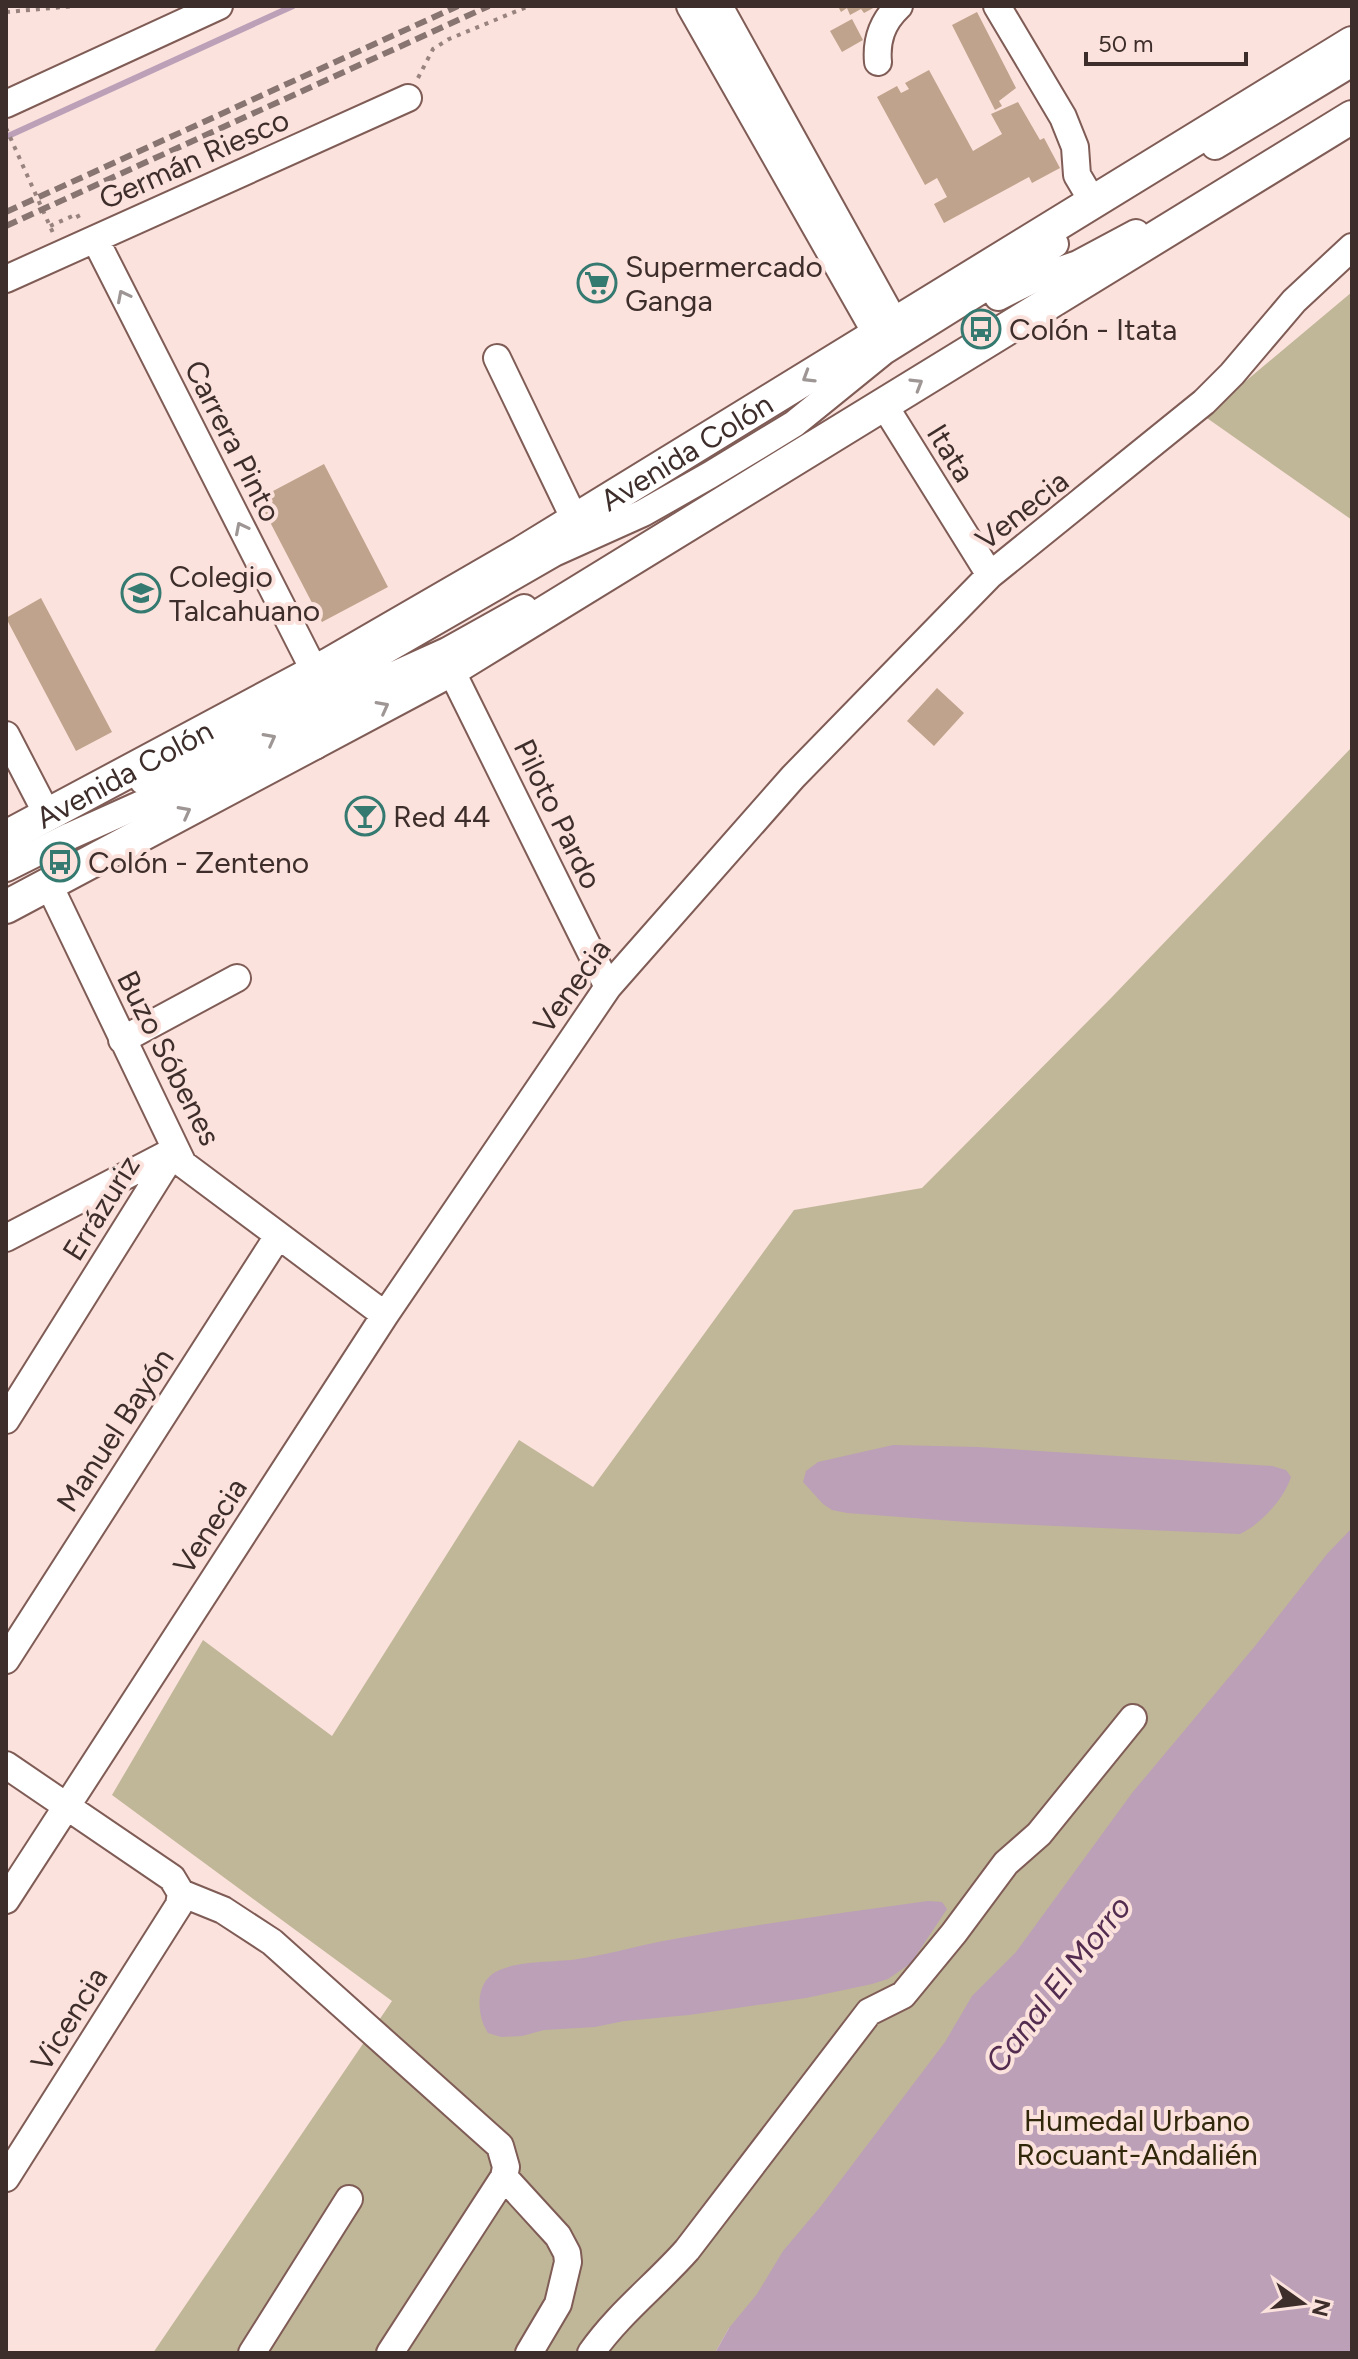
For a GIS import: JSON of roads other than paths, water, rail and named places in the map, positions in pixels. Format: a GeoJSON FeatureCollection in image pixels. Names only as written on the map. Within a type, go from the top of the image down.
{"type":"FeatureCollection","features":[{"type":"Feature","properties":{"kind":"main road","name":"Avenida Colón"},"geometry":{"type":"LineString","coordinates":[[6,837],[319,691],[575,520],[1352,43]]}},
{"type":"Feature","properties":{"kind":"main road","name":"Avenida Colón"},"geometry":{"type":"LineString","coordinates":[[6,907],[451,670],[1352,117]]}},
{"type":"Feature","properties":{"kind":"main road"},"geometry":{"type":"LineString","coordinates":[[314,743],[319,691]]}},
{"type":"Feature","properties":{"kind":"street"},"geometry":{"type":"LineString","coordinates":[[6,104],[219,6]]}},
{"type":"Feature","properties":{"kind":"street"},"geometry":{"type":"LineString","coordinates":[[690,6],[848,284],[886,329]]}},
{"type":"Feature","properties":{"kind":"street"},"geometry":{"type":"LineString","coordinates":[[719,6],[886,329]]}},
{"type":"Feature","properties":{"kind":"street"},"geometry":{"type":"LineString","coordinates":[[878,62],[877,50],[883,27],[899,6]]}},
{"type":"Feature","properties":{"kind":"street"},"geometry":{"type":"LineString","coordinates":[[997,6],[1063,117],[1075,147],[1077,175],[1093,202]]}},
{"type":"Feature","properties":{"kind":"street"},"geometry":{"type":"LineString","coordinates":[[6,868],[70,836],[150,802],[319,691],[554,553],[670,499],[794,424],[884,351],[1352,63]]}},
{"type":"Feature","properties":{"kind":"street","name":"Germán Riesco"},"geometry":{"type":"LineString","coordinates":[[6,279],[408,98]]}},
{"type":"Feature","properties":{"kind":"street"},"geometry":{"type":"LineString","coordinates":[[6,853],[319,691],[407,668],[447,651],[517,612],[793,442],[892,362],[991,300],[1032,280],[1078,264],[1136,233],[1352,99]]}},
{"type":"Feature","properties":{"kind":"street","name":"Carrera Pinto"},"geometry":{"type":"LineString","coordinates":[[95,239],[319,691]]}},
{"type":"Feature","properties":{"kind":"street","name":"Venecia"},"geometry":{"type":"LineString","coordinates":[[6,1900],[385,1315],[608,987],[793,777],[990,575],[1204,402],[1294,301],[1352,247]]}},
{"type":"Feature","properties":{"kind":"street"},"geometry":{"type":"LineString","coordinates":[[497,358],[575,520]]}},
{"type":"Feature","properties":{"kind":"street","name":"Itata"},"geometry":{"type":"LineString","coordinates":[[884,405],[990,575]]}},
{"type":"Feature","properties":{"kind":"street","name":"Piloto Pardo"},"geometry":{"type":"LineString","coordinates":[[451,670],[608,987]]}},
{"type":"Feature","properties":{"kind":"street"},"geometry":{"type":"LineString","coordinates":[[6,735],[48,816]]}},
{"type":"Feature","properties":{"kind":"street","name":"Buzo Sóbenes"},"geometry":{"type":"LineString","coordinates":[[49,885],[175,1150],[190,1171],[385,1315]]}},
{"type":"Feature","properties":{"kind":"street"},"geometry":{"type":"LineString","coordinates":[[122,1040],[237,978]]}},
{"type":"Feature","properties":{"kind":"street","name":"Errázuriz"},"geometry":{"type":"LineString","coordinates":[[6,1238],[175,1150]]}},
{"type":"Feature","properties":{"kind":"street","name":"Errázuriz"},"geometry":{"type":"LineString","coordinates":[[6,1420],[175,1150]]}},
{"type":"Feature","properties":{"kind":"street","name":"Manuel Bayón"},"geometry":{"type":"LineString","coordinates":[[6,1660],[278,1236]]}},
{"type":"Feature","properties":{"kind":"street"},"geometry":{"type":"LineString","coordinates":[[591,2353],[615,2321],[687,2250],[869,2012],[903,1995],[1006,1863],[1039,1834],[1133,1718]]}},
{"type":"Feature","properties":{"kind":"street"},"geometry":{"type":"LineString","coordinates":[[6,1765],[172,1878],[181,1893],[223,1910],[272,1942],[495,2140],[504,2156],[504,2177],[390,2353]]}},
{"type":"Feature","properties":{"kind":"street","name":"Vicencia"},"geometry":{"type":"LineString","coordinates":[[6,2178],[179,1905],[181,1893]]}},
{"type":"Feature","properties":{"kind":"street"},"geometry":{"type":"LineString","coordinates":[[504,2177],[558,2236],[567,2253],[568,2262],[558,2304],[529,2353]]}},
{"type":"Feature","properties":{"kind":"street"},"geometry":{"type":"LineString","coordinates":[[252,2353],[349,2199]]}},
{"type":"Feature","properties":{"kind":"water"},"geometry":{"type":"Polygon","coordinates":[[[893,1445],[978,1447],[1272,1466],[1286,1470],[1291,1477],[1271,1510],[1240,1534],[967,1522],[847,1513],[832,1510],[823,1504],[803,1482],[806,1471],[818,1462],[893,1445]]]}},
{"type":"Feature","properties":{"kind":"water","name":"Humedal Urbano Rocuant-Andalién"},"geometry":{"type":"Polygon","coordinates":[[[1352,1528],[1352,2353],[715,2353],[783,2251],[821,2206],[945,2042],[972,1996],[1016,1952],[1132,1793],[1327,1554],[1352,1528]]]}},
{"type":"Feature","properties":{"kind":"water"},"geometry":{"type":"Polygon","coordinates":[[[928,1901],[942,1902],[947,1909],[911,1963],[888,1979],[872,1984],[806,1998],[595,2027],[544,2030],[522,2036],[501,2037],[488,2033],[482,2020],[480,1997],[485,1983],[497,1971],[507,1967],[578,1959],[667,1940],[928,1901]]]}},
{"type":"Feature","properties":{"kind":"waterway"},"geometry":{"type":"LineString","coordinates":[[6,137],[293,6]]}},
{"type":"Feature","properties":{"kind":"railway"},"geometry":{"type":"LineString","coordinates":[[6,212],[458,6]]}},
{"type":"Feature","properties":{"kind":"railway"},"geometry":{"type":"LineString","coordinates":[[6,226],[489,6]]}},
{"type":"Feature","properties":{"kind":"place","name":"Supermercado Ganga"},"geometry":{"type":"Point","coordinates":[597,283]}},
{"type":"Feature","properties":{"kind":"place","name":"Colón - Itata"},"geometry":{"type":"Point","coordinates":[981,329]}},
{"type":"Feature","properties":{"kind":"place","name":"Colegio Talcahuano"},"geometry":{"type":"Point","coordinates":[141,593]}},
{"type":"Feature","properties":{"kind":"place","name":"Red 44"},"geometry":{"type":"Point","coordinates":[365,816]}},
{"type":"Feature","properties":{"kind":"place","name":"Colón - Zenteno"},"geometry":{"type":"Point","coordinates":[60,862]}},
{"type":"Feature","properties":{"kind":"water label","name":"Canal El Morro"},"geometry":{"type":"Point","coordinates":[1058,1984]}}]}
